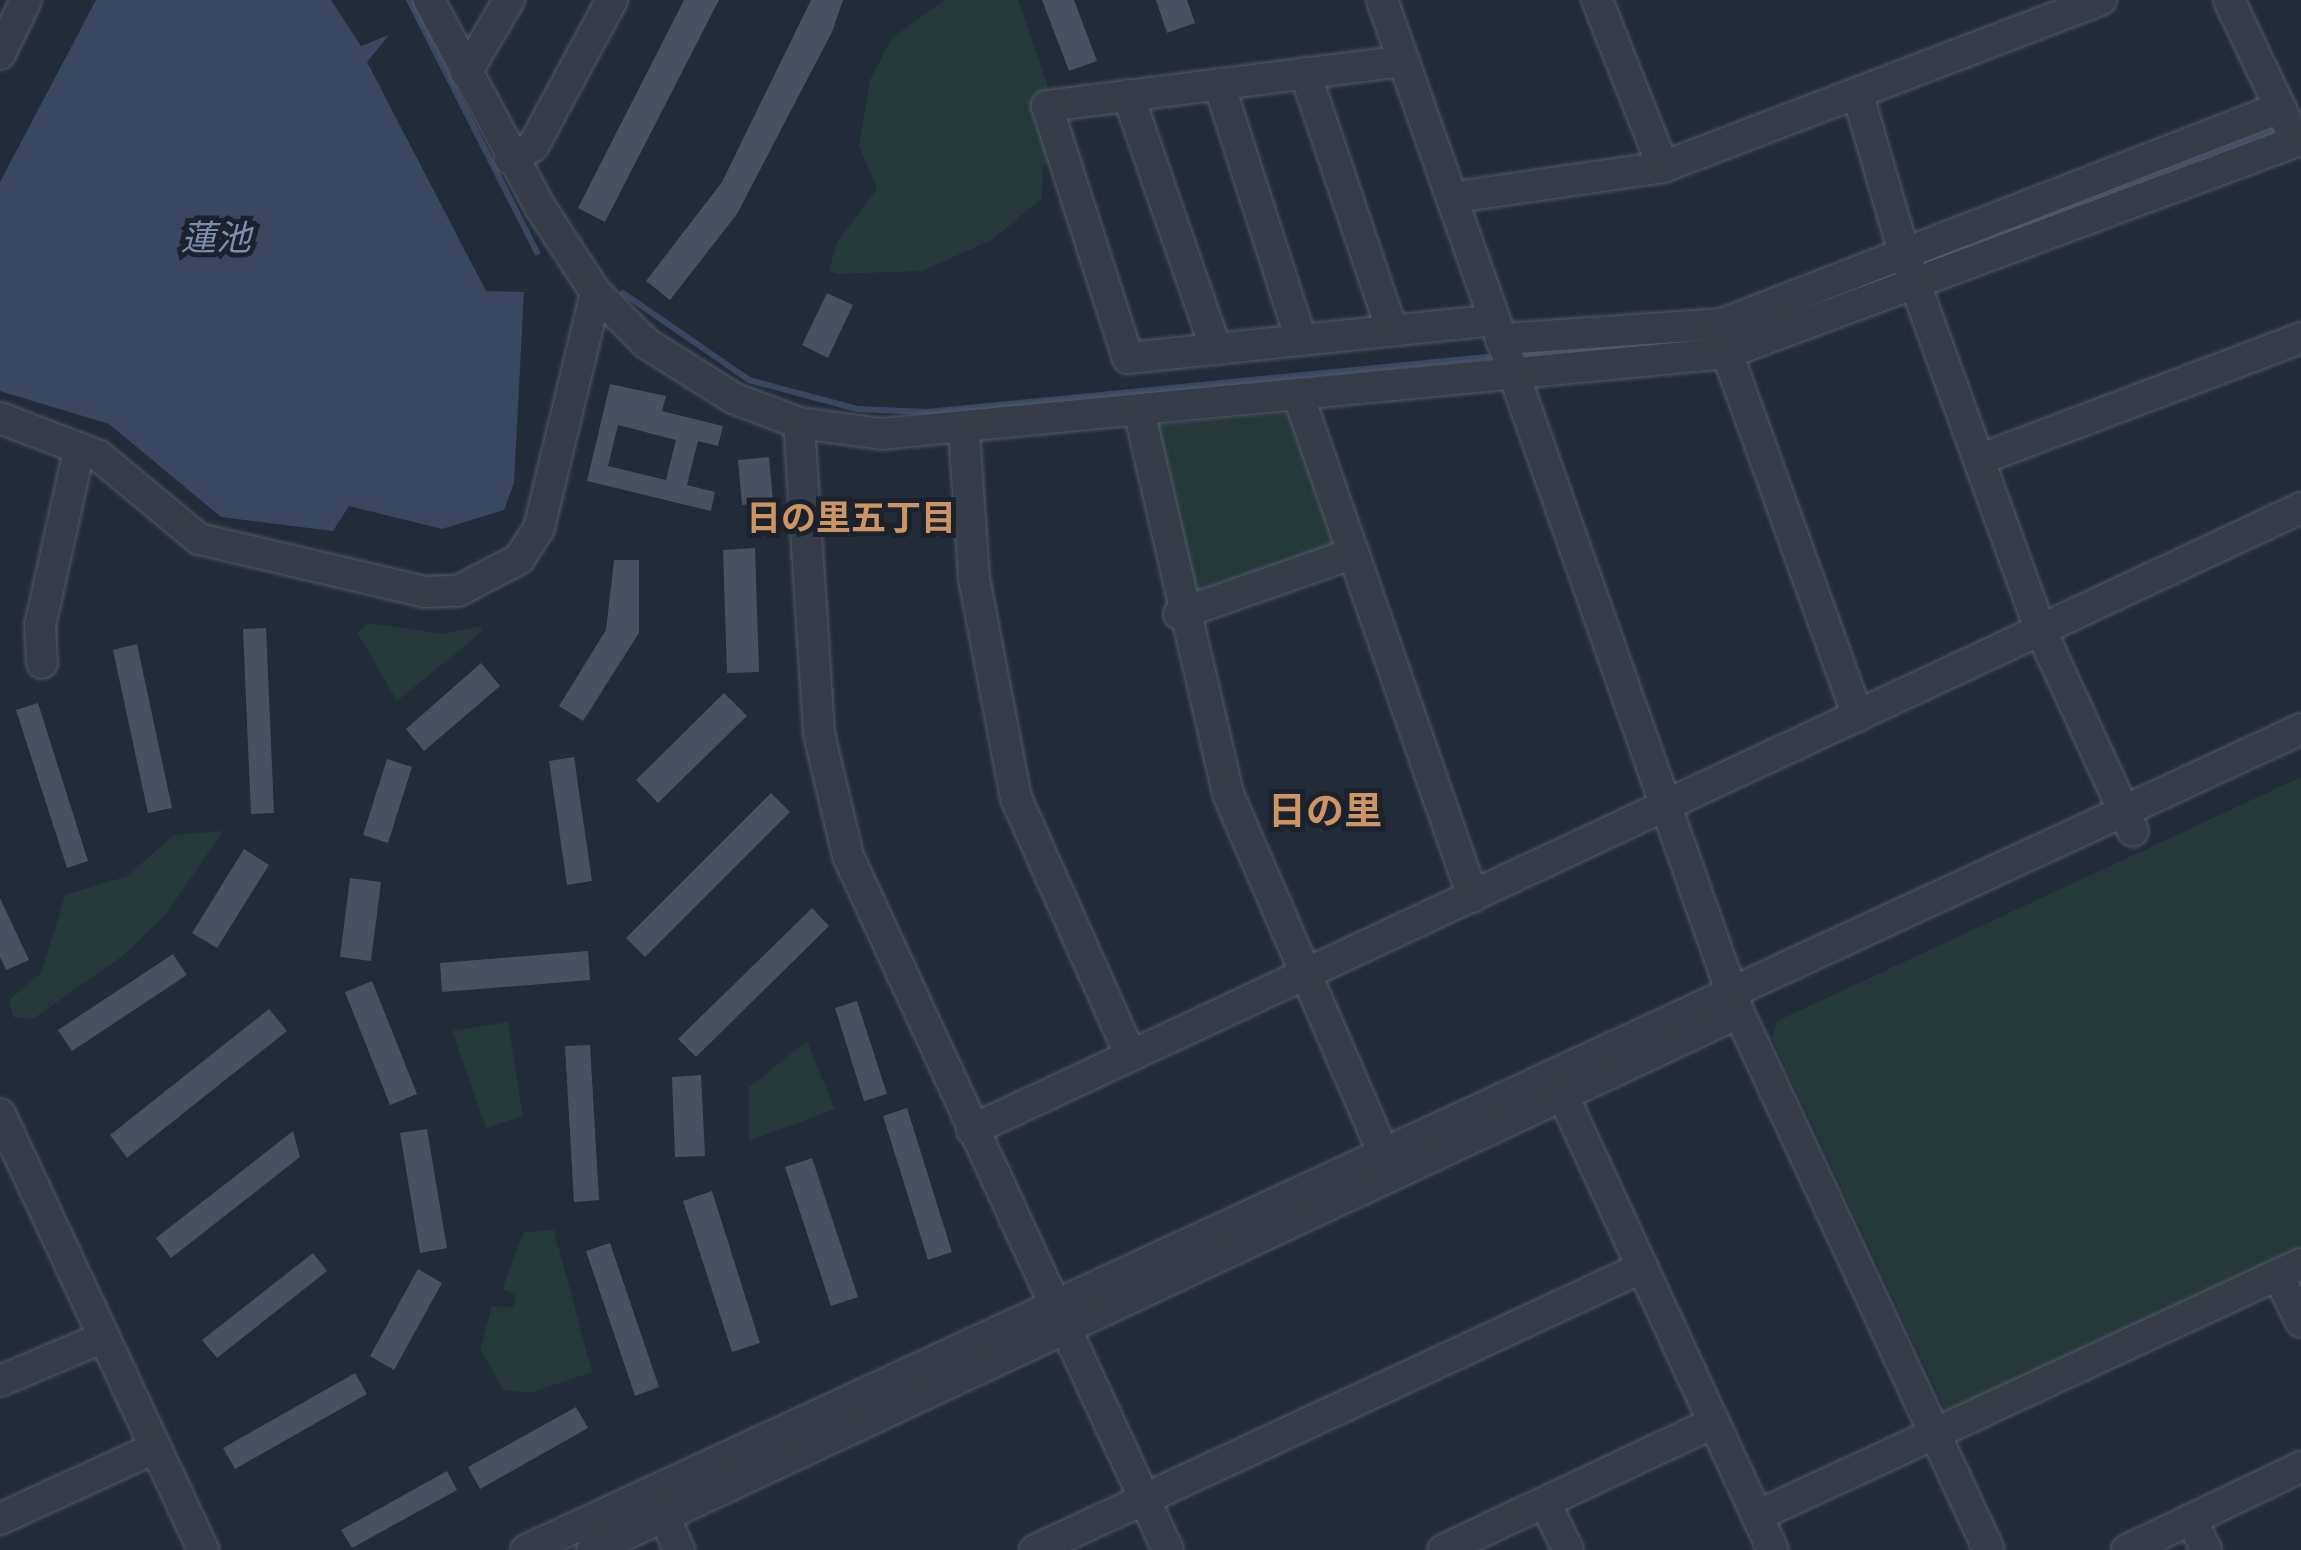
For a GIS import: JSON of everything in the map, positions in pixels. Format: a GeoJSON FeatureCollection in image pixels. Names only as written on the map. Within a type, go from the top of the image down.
{"type":"FeatureCollection","features":[{"type":"Feature","properties":{"kind":"street"},"geometry":{"type":"LineString","coordinates":[[0,54],[26,0]]}},
{"type":"Feature","properties":{"kind":"street"},"geometry":{"type":"LineString","coordinates":[[429,0],[510,159],[596,293],[675,361],[799,423],[881,434],[1300,400],[1727,353],[2300,141],[2278,109],[2229,0]]}},
{"type":"Feature","properties":{"kind":"street"},"geometry":{"type":"LineString","coordinates":[[466,73],[509,0]]}},
{"type":"Feature","properties":{"kind":"street"},"geometry":{"type":"LineString","coordinates":[[510,159],[532,146],[612,0]]}},
{"type":"Feature","properties":{"kind":"street"},"geometry":{"type":"LineString","coordinates":[[1382,0],[1456,197],[1513,375],[1736,1004],[1988,1550]]}},
{"type":"Feature","properties":{"kind":"street"},"geometry":{"type":"LineString","coordinates":[[1597,0],[1663,167]]}},
{"type":"Feature","properties":{"kind":"street"},"geometry":{"type":"LineString","coordinates":[[1456,197],[1663,167],[1858,95],[2081,3]]}},
{"type":"Feature","properties":{"kind":"street"},"geometry":{"type":"LineString","coordinates":[[1404,61],[1047,106],[1128,358],[1392,330],[1722,324],[2278,109]]}},
{"type":"Feature","properties":{"kind":"street"},"geometry":{"type":"LineString","coordinates":[[1305,73],[1392,330]]}},
{"type":"Feature","properties":{"kind":"street"},"geometry":{"type":"LineString","coordinates":[[1219,84],[1301,340]]}},
{"type":"Feature","properties":{"kind":"street"},"geometry":{"type":"LineString","coordinates":[[1128,95],[1216,349]]}},
{"type":"Feature","properties":{"kind":"street"},"geometry":{"type":"LineString","coordinates":[[1858,95],[1904,253],[2040,631],[2129,821]]}},
{"type":"Feature","properties":{"kind":"street"},"geometry":{"type":"LineString","coordinates":[[0,418],[79,450],[199,539],[425,592],[458,591],[519,559],[540,528],[596,293]]}},
{"type":"Feature","properties":{"kind":"street"},"geometry":{"type":"LineString","coordinates":[[1980,460],[2301,338]]}},
{"type":"Feature","properties":{"kind":"street"},"geometry":{"type":"LineString","coordinates":[[1727,353],[1858,716]]}},
{"type":"Feature","properties":{"kind":"street"},"geometry":{"type":"LineString","coordinates":[[1300,400],[1474,897]]}},
{"type":"Feature","properties":{"kind":"street"},"geometry":{"type":"LineString","coordinates":[[1140,415],[1179,614],[1228,794],[1300,976],[1389,1166]]}},
{"type":"Feature","properties":{"kind":"street"},"geometry":{"type":"LineString","coordinates":[[799,423],[819,734],[848,856],[1057,1319],[1168,1550]]}},
{"type":"Feature","properties":{"kind":"street"},"geometry":{"type":"LineString","coordinates":[[964,430],[974,578],[1016,798],[1130,1056]]}},
{"type":"Feature","properties":{"kind":"street"},"geometry":{"type":"LineString","coordinates":[[42,663],[40,626],[79,450]]}},
{"type":"Feature","properties":{"kind":"street"},"geometry":{"type":"LineString","coordinates":[[972,1130],[2301,508]]}},
{"type":"Feature","properties":{"kind":"street"},"geometry":{"type":"LineString","coordinates":[[1179,614],[1351,554]]}},
{"type":"Feature","properties":{"kind":"street"},"geometry":{"type":"LineString","coordinates":[[2129,821],[2301,729]]}},
{"type":"Feature","properties":{"kind":"street"},"geometry":{"type":"LineString","coordinates":[[526,1550],[1057,1319],[2129,821],[2301,751]]}},
{"type":"Feature","properties":{"kind":"street"},"geometry":{"type":"LineString","coordinates":[[1389,1166],[1564,1098],[1736,1004]]}},
{"type":"Feature","properties":{"kind":"street"},"geometry":{"type":"LineString","coordinates":[[1564,1098],[1773,1550]]}},
{"type":"Feature","properties":{"kind":"street"},"geometry":{"type":"LineString","coordinates":[[0,1114],[203,1550]]}},
{"type":"Feature","properties":{"kind":"street"},"geometry":{"type":"LineString","coordinates":[[1035,1550],[1641,1268]]}},
{"type":"Feature","properties":{"kind":"street"},"geometry":{"type":"LineString","coordinates":[[1757,1516],[2290,1270],[2301,1322]]}},
{"type":"Feature","properties":{"kind":"street"},"geometry":{"type":"LineString","coordinates":[[592,1550],[1057,1319]]}},
{"type":"Feature","properties":{"kind":"street"},"geometry":{"type":"LineString","coordinates":[[0,1381],[104,1336]]}},
{"type":"Feature","properties":{"kind":"street"},"geometry":{"type":"LineString","coordinates":[[1444,1550],[1713,1423]]}},
{"type":"Feature","properties":{"kind":"street"},"geometry":{"type":"LineString","coordinates":[[0,1519],[155,1448]]}},
{"type":"Feature","properties":{"kind":"street"},"geometry":{"type":"LineString","coordinates":[[2126,1550],[2301,1467]]}},
{"type":"Feature","properties":{"kind":"street"},"geometry":{"type":"LineString","coordinates":[[1545,1502],[1568,1550]]}},
{"type":"Feature","properties":{"kind":"street"},"geometry":{"type":"LineString","coordinates":[[664,1516],[679,1550]]}},
{"type":"Feature","properties":{"kind":"street"},"geometry":{"type":"LineString","coordinates":[[2192,1519],[2206,1550]]}},
{"type":"Feature","properties":{"kind":"shaded area"},"geometry":{"type":"Polygon","coordinates":[[[944,0],[1018,0],[1047,83],[1053,159],[1043,164],[1042,198],[992,240],[922,271],[829,271],[837,242],[877,189],[859,146],[870,80],[891,39],[944,0]]]}},
{"type":"Feature","properties":{"kind":"shaded area"},"geometry":{"type":"Polygon","coordinates":[[[1280,413],[1291,416],[1336,552],[1198,602],[1157,425],[1280,413]]]}},
{"type":"Feature","properties":{"kind":"shaded area"},"geometry":{"type":"Polygon","coordinates":[[[369,623],[444,634],[480,626],[482,632],[397,701],[357,632],[369,623]]]}},
{"type":"Feature","properties":{"kind":"shaded area"},"geometry":{"type":"Polygon","coordinates":[[[2301,777],[2301,1252],[1949,1417],[1772,1038],[1777,1021],[2301,777]]]}},
{"type":"Feature","properties":{"kind":"shaded area"},"geometry":{"type":"Polygon","coordinates":[[[223,831],[166,914],[124,955],[33,1019],[13,1017],[9,1000],[41,973],[65,895],[128,876],[173,835],[223,831]]]}},
{"type":"Feature","properties":{"kind":"shaded area"},"geometry":{"type":"Polygon","coordinates":[[[508,1022],[523,1116],[486,1128],[452,1031],[508,1022]]]}},
{"type":"Feature","properties":{"kind":"shaded area"},"geometry":{"type":"Polygon","coordinates":[[[807,1041],[835,1109],[749,1141],[749,1087],[807,1041]]]}},
{"type":"Feature","properties":{"kind":"shaded area"},"geometry":{"type":"Polygon","coordinates":[[[554,1230],[592,1372],[529,1393],[503,1390],[480,1348],[492,1306],[513,1307],[516,1294],[502,1289],[524,1232],[554,1230]]]}},
{"type":"Feature","properties":{"kind":"water","name":"蓮池"},"geometry":{"type":"Polygon","coordinates":[[[96,0],[331,0],[361,46],[389,35],[367,62],[486,291],[524,292],[514,483],[504,510],[442,529],[349,506],[333,531],[221,517],[109,424],[0,391],[0,182],[96,0]]]}},
{"type":"Feature","properties":{"kind":"building"},"geometry":{"type":"Polygon","coordinates":[[[684,0],[719,0],[605,222],[578,208],[684,0]]]}},
{"type":"Feature","properties":{"kind":"building"},"geometry":{"type":"Polygon","coordinates":[[[811,0],[843,0],[832,32],[737,214],[670,300],[646,281],[722,182],[811,0]]]}},
{"type":"Feature","properties":{"kind":"building"},"geometry":{"type":"Polygon","coordinates":[[[1042,0],[1074,0],[1097,61],[1069,71],[1042,0]]]}},
{"type":"Feature","properties":{"kind":"building"},"geometry":{"type":"Polygon","coordinates":[[[1156,0],[1187,0],[1195,23],[1167,33],[1156,0]]]}},
{"type":"Feature","properties":{"kind":"building"},"geometry":{"type":"Polygon","coordinates":[[[827,293],[853,305],[828,358],[802,345],[827,293]]]}},
{"type":"Feature","properties":{"kind":"building"},"geometry":{"type":"Polygon","coordinates":[[[610,384],[666,396],[662,411],[723,426],[718,446],[698,441],[687,485],[715,492],[711,511],[587,481],[610,384]],[[618,425],[608,466],[666,480],[676,440],[618,425]]]}},
{"type":"Feature","properties":{"kind":"building"},"geometry":{"type":"Polygon","coordinates":[[[769,457],[773,502],[742,505],[738,460],[769,457]]]}},
{"type":"Feature","properties":{"kind":"building"},"geometry":{"type":"Polygon","coordinates":[[[755,548],[759,672],[727,673],[723,550],[755,548]]]}},
{"type":"Feature","properties":{"kind":"building"},"geometry":{"type":"Polygon","coordinates":[[[614,560],[639,560],[639,633],[583,721],[559,706],[606,630],[614,560]]]}},
{"type":"Feature","properties":{"kind":"building"},"geometry":{"type":"Polygon","coordinates":[[[266,628],[274,813],[251,814],[243,629],[266,628]]]}},
{"type":"Feature","properties":{"kind":"building"},"geometry":{"type":"Polygon","coordinates":[[[137,644],[172,808],[148,813],[113,650],[137,644]]]}},
{"type":"Feature","properties":{"kind":"building"},"geometry":{"type":"Polygon","coordinates":[[[481,663],[500,686],[424,751],[406,729],[481,663]]]}},
{"type":"Feature","properties":{"kind":"building"},"geometry":{"type":"Polygon","coordinates":[[[724,693],[747,716],[658,803],[636,780],[724,693]]]}},
{"type":"Feature","properties":{"kind":"building"},"geometry":{"type":"Polygon","coordinates":[[[38,703],[88,861],[67,868],[16,710],[38,703]]]}},
{"type":"Feature","properties":{"kind":"building"},"geometry":{"type":"Polygon","coordinates":[[[574,757],[592,881],[567,885],[549,761],[574,757]]]}},
{"type":"Feature","properties":{"kind":"building"},"geometry":{"type":"Polygon","coordinates":[[[387,759],[412,767],[388,843],[363,835],[387,759]]]}},
{"type":"Feature","properties":{"kind":"building"},"geometry":{"type":"Polygon","coordinates":[[[771,793],[790,812],[645,957],[626,938],[771,793]]]}},
{"type":"Feature","properties":{"kind":"building"},"geometry":{"type":"Polygon","coordinates":[[[244,849],[269,865],[217,948],[192,933],[244,849]]]}},
{"type":"Feature","properties":{"kind":"building"},"geometry":{"type":"Polygon","coordinates":[[[350,878],[381,882],[371,961],[340,957],[350,878]]]}},
{"type":"Feature","properties":{"kind":"building"},"geometry":{"type":"Polygon","coordinates":[[[0,898],[29,960],[6,970],[0,957],[0,898]]]}},
{"type":"Feature","properties":{"kind":"building"},"geometry":{"type":"Polygon","coordinates":[[[812,908],[829,926],[696,1057],[678,1039],[812,908]]]}},
{"type":"Feature","properties":{"kind":"building"},"geometry":{"type":"Polygon","coordinates":[[[588,951],[590,980],[442,992],[440,963],[588,951]]]}},
{"type":"Feature","properties":{"kind":"building"},"geometry":{"type":"Polygon","coordinates":[[[173,954],[187,975],[72,1051],[58,1030],[173,954]]]}},
{"type":"Feature","properties":{"kind":"building"},"geometry":{"type":"Polygon","coordinates":[[[372,981],[417,1094],[390,1105],[345,992],[372,981]]]}},
{"type":"Feature","properties":{"kind":"building"},"geometry":{"type":"Polygon","coordinates":[[[857,1001],[887,1094],[864,1101],[835,1008],[857,1001]]]}},
{"type":"Feature","properties":{"kind":"building"},"geometry":{"type":"Polygon","coordinates":[[[269,1009],[287,1031],[127,1158],[110,1135],[269,1009]]]}},
{"type":"Feature","properties":{"kind":"building"},"geometry":{"type":"Polygon","coordinates":[[[590,1045],[599,1200],[574,1202],[565,1046],[590,1045]]]}},
{"type":"Feature","properties":{"kind":"building"},"geometry":{"type":"Polygon","coordinates":[[[701,1075],[705,1156],[675,1157],[672,1077],[701,1075]]]}},
{"type":"Feature","properties":{"kind":"building"},"geometry":{"type":"Polygon","coordinates":[[[907,1108],[952,1252],[928,1260],[883,1116],[907,1108]]]}},
{"type":"Feature","properties":{"kind":"building"},"geometry":{"type":"Polygon","coordinates":[[[427,1129],[447,1248],[420,1253],[400,1133],[427,1129]]]}},
{"type":"Feature","properties":{"kind":"building"},"geometry":{"type":"Polygon","coordinates":[[[293,1131],[300,1157],[171,1258],[156,1238],[293,1131]]]}},
{"type":"Feature","properties":{"kind":"building"},"geometry":{"type":"Polygon","coordinates":[[[812,1158],[858,1297],[831,1306],[785,1167],[812,1158]]]}},
{"type":"Feature","properties":{"kind":"building"},"geometry":{"type":"Polygon","coordinates":[[[712,1191],[760,1343],[732,1352],[683,1201],[712,1191]]]}},
{"type":"Feature","properties":{"kind":"building"},"geometry":{"type":"Polygon","coordinates":[[[610,1243],[659,1387],[635,1396],[586,1251],[610,1243]]]}},
{"type":"Feature","properties":{"kind":"building"},"geometry":{"type":"Polygon","coordinates":[[[313,1253],[327,1271],[217,1358],[202,1340],[313,1253]]]}},
{"type":"Feature","properties":{"kind":"building"},"geometry":{"type":"Polygon","coordinates":[[[418,1269],[442,1283],[394,1370],[370,1356],[418,1269]]]}},
{"type":"Feature","properties":{"kind":"building"},"geometry":{"type":"Polygon","coordinates":[[[355,1373],[367,1394],[235,1469],[223,1448],[355,1373]]]}},
{"type":"Feature","properties":{"kind":"building"},"geometry":{"type":"Polygon","coordinates":[[[576,1407],[588,1428],[480,1489],[468,1467],[576,1407]]]}},
{"type":"Feature","properties":{"kind":"building"},"geometry":{"type":"Polygon","coordinates":[[[447,1471],[457,1490],[352,1548],[341,1530],[447,1471]]]}},
{"type":"Feature","properties":{"kind":"waterway"},"geometry":{"type":"LineString","coordinates":[[409,0],[537,252]]}},
{"type":"Feature","properties":{"kind":"waterway"},"geometry":{"type":"LineString","coordinates":[[2008,229],[2282,127]]}},
{"type":"Feature","properties":{"kind":"waterway"},"geometry":{"type":"LineString","coordinates":[[623,293],[749,380],[857,409],[927,412],[1496,356]]}},
{"type":"Feature","properties":{"kind":"waterway"},"geometry":{"type":"LineString","coordinates":[[1518,355],[1685,341]]}},
{"type":"Feature","properties":{"kind":"district","name":"日の里五丁目"},"geometry":{"type":"Point","coordinates":[851,517]}},
{"type":"Feature","properties":{"kind":"district","name":"日の里"},"geometry":{"type":"Point","coordinates":[1325,810]}}]}
